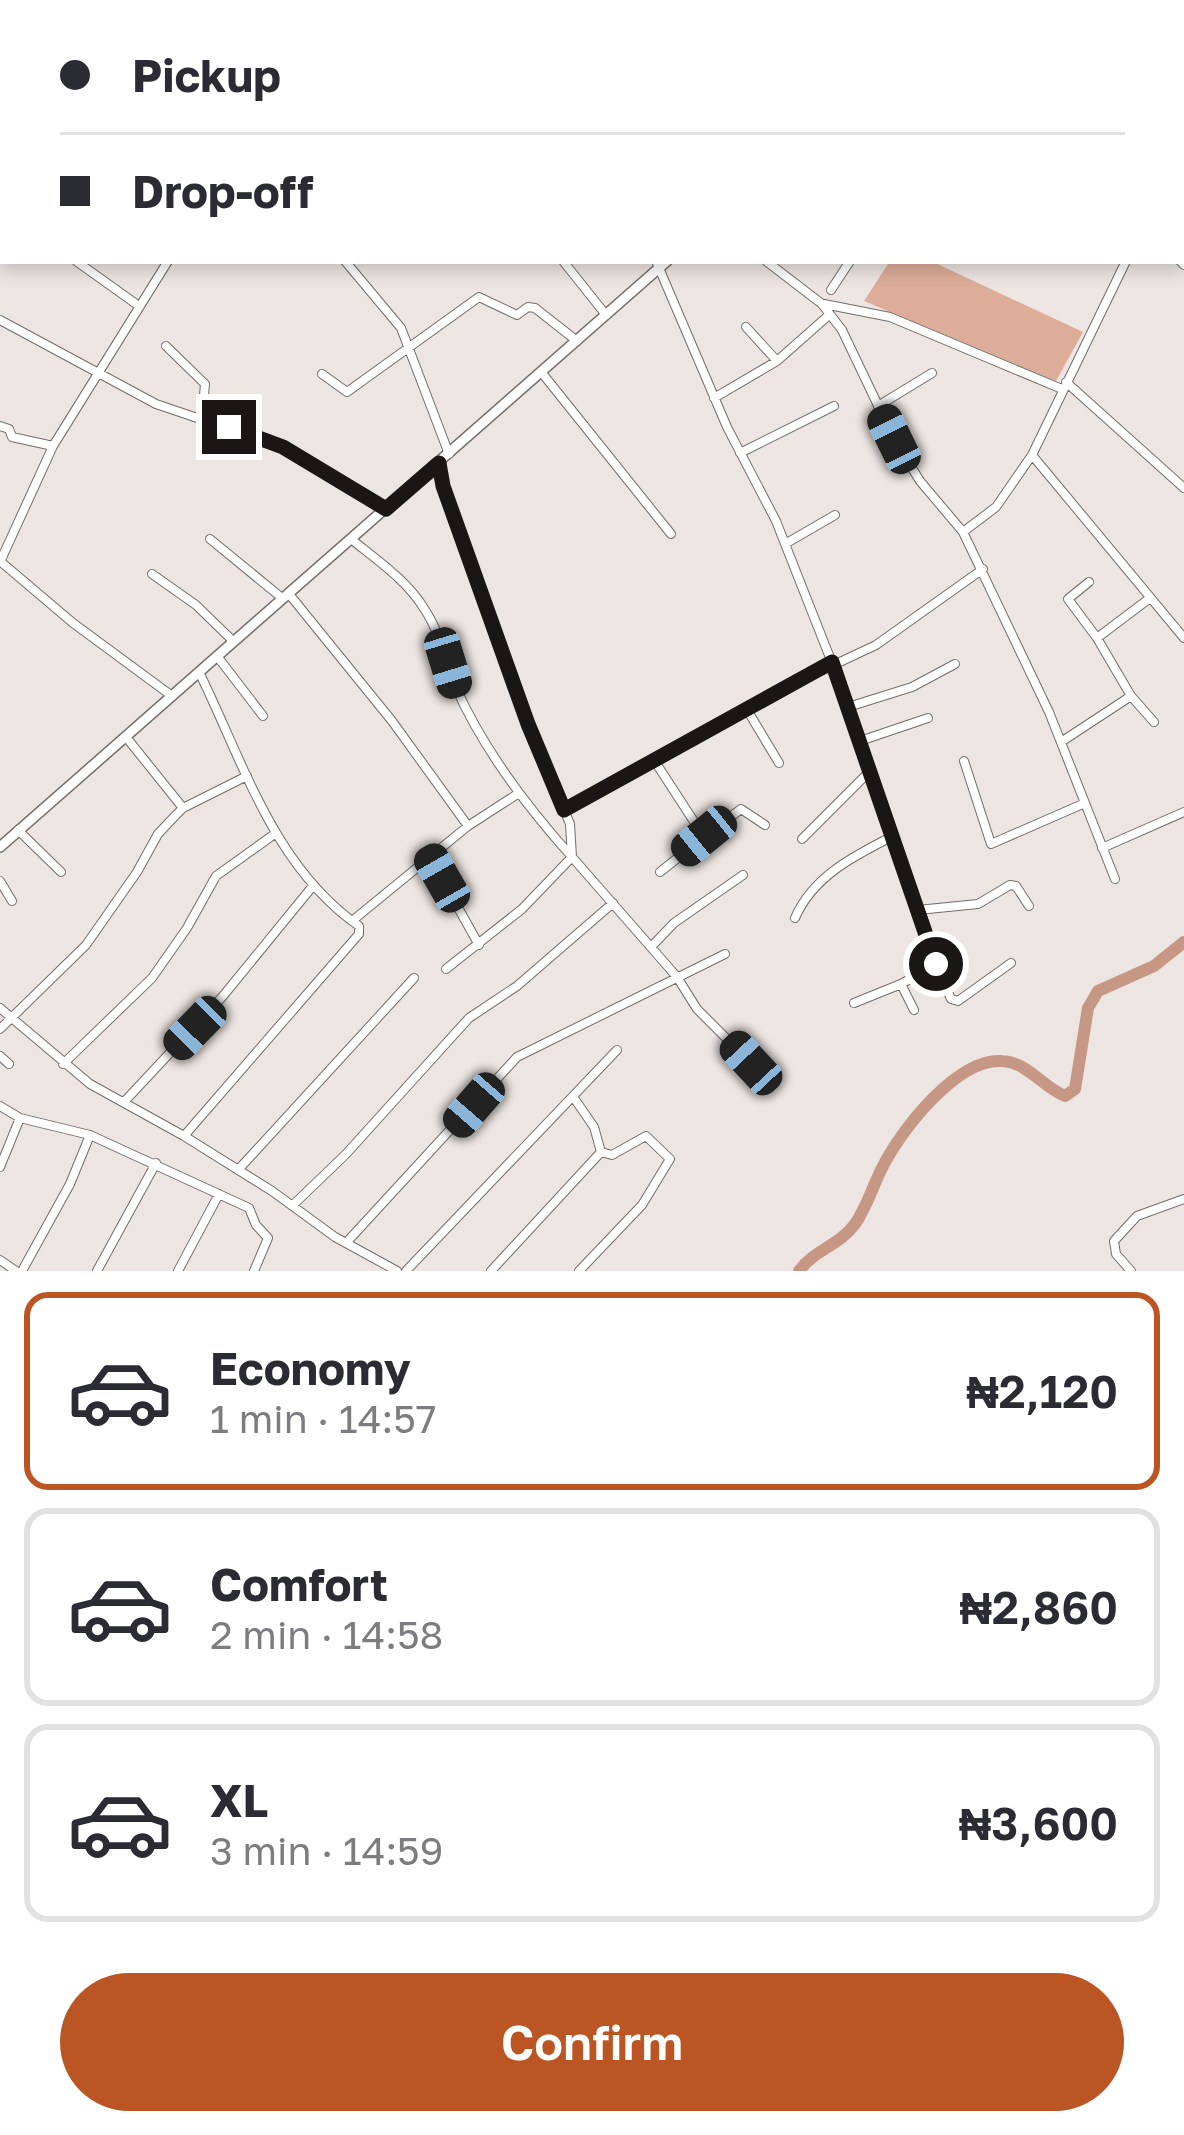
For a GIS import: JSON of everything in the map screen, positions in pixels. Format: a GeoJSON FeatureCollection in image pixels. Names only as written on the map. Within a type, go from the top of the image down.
{"type":"FeatureCollection","features":[{"type":"Feature","properties":{"kind":"main road"},"geometry":{"type":"LineString","coordinates":[[0,847],[542,373],[659,264]]}},
{"type":"Feature","properties":{"kind":"street"},"geometry":{"type":"LineString","coordinates":[[80,264],[139,306]]}},
{"type":"Feature","properties":{"kind":"street"},"geometry":{"type":"LineString","coordinates":[[166,264],[53,446],[0,561],[73,623],[172,696]]}},
{"type":"Feature","properties":{"kind":"street"},"geometry":{"type":"LineString","coordinates":[[348,264],[389,311],[410,345],[448,454]]}},
{"type":"Feature","properties":{"kind":"street"},"geometry":{"type":"LineString","coordinates":[[565,264],[607,315]]}},
{"type":"Feature","properties":{"kind":"street"},"geometry":{"type":"LineString","coordinates":[[660,264],[714,399],[785,544],[832,662],[950,999],[958,1000],[1011,963]]}},
{"type":"Feature","properties":{"kind":"street"},"geometry":{"type":"LineString","coordinates":[[770,264],[822,304],[848,341],[920,481],[963,532],[1061,742],[1115,879]]}},
{"type":"Feature","properties":{"kind":"street"},"geometry":{"type":"LineString","coordinates":[[831,290],[848,264]]}},
{"type":"Feature","properties":{"kind":"street"},"geometry":{"type":"LineString","coordinates":[[963,532],[996,507],[1032,454],[1124,264]]}},
{"type":"Feature","properties":{"kind":"street"},"geometry":{"type":"LineString","coordinates":[[322,374],[347,392],[479,297],[510,314],[535,308],[578,341]]}},
{"type":"Feature","properties":{"kind":"street"},"geometry":{"type":"LineString","coordinates":[[822,304],[890,317],[1064,385],[1184,488]]}},
{"type":"Feature","properties":{"kind":"street"},"geometry":{"type":"LineString","coordinates":[[714,399],[777,361],[829,315]]}},
{"type":"Feature","properties":{"kind":"street"},"geometry":{"type":"LineString","coordinates":[[0,320],[156,404],[283,447],[386,509]]}},
{"type":"Feature","properties":{"kind":"street"},"geometry":{"type":"LineString","coordinates":[[746,327],[777,361]]}},
{"type":"Feature","properties":{"kind":"street"},"geometry":{"type":"LineString","coordinates":[[166,346],[207,388],[202,418]]}},
{"type":"Feature","properties":{"kind":"street"},"geometry":{"type":"LineString","coordinates":[[542,373],[671,534]]}},
{"type":"Feature","properties":{"kind":"street"},"geometry":{"type":"LineString","coordinates":[[878,406],[932,373]]}},
{"type":"Feature","properties":{"kind":"street"},"geometry":{"type":"LineString","coordinates":[[740,453],[835,406]]}},
{"type":"Feature","properties":{"kind":"street"},"geometry":{"type":"LineString","coordinates":[[0,426],[9,429],[12,437],[53,446]]}},
{"type":"Feature","properties":{"kind":"street"},"geometry":{"type":"LineString","coordinates":[[1032,454],[1184,638]]}},
{"type":"Feature","properties":{"kind":"street"},"geometry":{"type":"LineString","coordinates":[[439,463],[443,486],[528,724],[573,836],[572,857],[522,909],[446,969]]}},
{"type":"Feature","properties":{"kind":"street"},"geometry":{"type":"LineString","coordinates":[[785,544],[835,515]]}},
{"type":"Feature","properties":{"kind":"street"},"geometry":{"type":"LineString","coordinates":[[352,538],[424,607],[455,686],[519,794],[677,977],[698,1009],[751,1063]]}},
{"type":"Feature","properties":{"kind":"street"},"geometry":{"type":"LineString","coordinates":[[210,539],[286,596],[392,721],[468,826]]}},
{"type":"Feature","properties":{"kind":"street"},"geometry":{"type":"LineString","coordinates":[[564,810],[832,662],[905,628],[982,569]]}},
{"type":"Feature","properties":{"kind":"street"},"geometry":{"type":"LineString","coordinates":[[152,574],[196,605],[233,641]]}},
{"type":"Feature","properties":{"kind":"street"},"geometry":{"type":"LineString","coordinates":[[1089,583],[1069,599],[1131,696],[1154,722]]}},
{"type":"Feature","properties":{"kind":"street"},"geometry":{"type":"LineString","coordinates":[[1097,638],[1150,598]]}},
{"type":"Feature","properties":{"kind":"street"},"geometry":{"type":"LineString","coordinates":[[217,656],[263,716]]}},
{"type":"Feature","properties":{"kind":"street"},"geometry":{"type":"LineString","coordinates":[[848,707],[912,687],[955,664]]}},
{"type":"Feature","properties":{"kind":"street"},"geometry":{"type":"LineString","coordinates":[[184,1136],[352,945],[359,926],[312,887],[276,833],[199,672]]}},
{"type":"Feature","properties":{"kind":"street"},"geometry":{"type":"LineString","coordinates":[[1061,742],[1131,696]]}},
{"type":"Feature","properties":{"kind":"street"},"geometry":{"type":"LineString","coordinates":[[746,708],[779,763]]}},
{"type":"Feature","properties":{"kind":"street"},"geometry":{"type":"LineString","coordinates":[[860,741],[928,718]]}},
{"type":"Feature","properties":{"kind":"street"},"geometry":{"type":"LineString","coordinates":[[126,737],[183,808]]}},
{"type":"Feature","properties":{"kind":"street"},"geometry":{"type":"LineString","coordinates":[[654,760],[704,836]]}},
{"type":"Feature","properties":{"kind":"street"},"geometry":{"type":"LineString","coordinates":[[964,760],[992,844],[1086,803]]}},
{"type":"Feature","properties":{"kind":"street"},"geometry":{"type":"LineString","coordinates":[[802,839],[870,771]]}},
{"type":"Feature","properties":{"kind":"street"},"geometry":{"type":"LineString","coordinates":[[0,1029],[86,945],[158,834],[183,808],[247,776]]}},
{"type":"Feature","properties":{"kind":"street"},"geometry":{"type":"LineString","coordinates":[[352,921],[468,826],[519,794]]}},
{"type":"Feature","properties":{"kind":"street"},"geometry":{"type":"LineString","coordinates":[[660,872],[741,809],[765,825]]}},
{"type":"Feature","properties":{"kind":"street"},"geometry":{"type":"LineString","coordinates":[[1102,848],[1184,812]]}},
{"type":"Feature","properties":{"kind":"street"},"geometry":{"type":"LineString","coordinates":[[18,830],[61,872]]}},
{"type":"Feature","properties":{"kind":"street"},"geometry":{"type":"LineString","coordinates":[[63,1064],[152,978],[216,876],[276,833]]}},
{"type":"Feature","properties":{"kind":"street"},"geometry":{"type":"LineString","coordinates":[[795,918],[803,898],[821,880],[893,836]]}},
{"type":"Feature","properties":{"kind":"street"},"geometry":{"type":"LineString","coordinates":[[429,856],[479,945]]}},
{"type":"Feature","properties":{"kind":"street"},"geometry":{"type":"LineString","coordinates":[[651,947],[674,923],[743,875]]}},
{"type":"Feature","properties":{"kind":"street"},"geometry":{"type":"LineString","coordinates":[[0,881],[12,902]]}},
{"type":"Feature","properties":{"kind":"street"},"geometry":{"type":"LineString","coordinates":[[918,910],[978,904],[1010,885],[1029,906]]}},
{"type":"Feature","properties":{"kind":"street"},"geometry":{"type":"LineString","coordinates":[[124,1102],[209,1012],[312,887]]}},
{"type":"Feature","properties":{"kind":"street"},"geometry":{"type":"LineString","coordinates":[[293,1205],[346,1154],[469,1018],[517,986],[613,903]]}},
{"type":"Feature","properties":{"kind":"street"},"geometry":{"type":"LineString","coordinates":[[346,1243],[517,1057],[725,954]]}},
{"type":"Feature","properties":{"kind":"street"},"geometry":{"type":"LineString","coordinates":[[854,1004],[936,964]]}},
{"type":"Feature","properties":{"kind":"street"},"geometry":{"type":"LineString","coordinates":[[238,1170],[414,978]]}},
{"type":"Feature","properties":{"kind":"street"},"geometry":{"type":"LineString","coordinates":[[901,984],[914,1010]]}},
{"type":"Feature","properties":{"kind":"street"},"geometry":{"type":"LineString","coordinates":[[0,1008],[63,1064],[397,1271]]}},
{"type":"Feature","properties":{"kind":"street"},"geometry":{"type":"LineString","coordinates":[[406,1271],[617,1050]]}},
{"type":"Feature","properties":{"kind":"street"},"geometry":{"type":"LineString","coordinates":[[0,1056],[9,1064]]}},
{"type":"Feature","properties":{"kind":"street"},"geometry":{"type":"LineString","coordinates":[[574,1098],[594,1127],[601,1152]]}},
{"type":"Feature","properties":{"kind":"street"},"geometry":{"type":"LineString","coordinates":[[0,1106],[20,1118],[90,1135],[156,1162],[249,1208],[256,1226],[268,1238],[254,1271]]}},
{"type":"Feature","properties":{"kind":"street"},"geometry":{"type":"LineString","coordinates":[[0,1167],[20,1118]]}},
{"type":"Feature","properties":{"kind":"street"},"geometry":{"type":"LineString","coordinates":[[0,1260],[19,1271],[70,1184],[90,1135]]}},
{"type":"Feature","properties":{"kind":"street"},"geometry":{"type":"LineString","coordinates":[[579,1271],[642,1204],[670,1159],[646,1136],[613,1155],[601,1152]]}},
{"type":"Feature","properties":{"kind":"street"},"geometry":{"type":"LineString","coordinates":[[491,1271],[601,1152]]}},
{"type":"Feature","properties":{"kind":"street"},"geometry":{"type":"LineString","coordinates":[[97,1271],[156,1162]]}},
{"type":"Feature","properties":{"kind":"street"},"geometry":{"type":"LineString","coordinates":[[178,1271],[219,1194]]}},
{"type":"Feature","properties":{"kind":"street"},"geometry":{"type":"LineString","coordinates":[[1131,1271],[1116,1254],[1114,1241],[1137,1216],[1184,1199]]}},
{"type":"Feature","properties":{"kind":"shaded area"},"geometry":{"type":"Polygon","coordinates":[[[888,264],[937,264],[1083,332],[1056,381],[864,301],[888,264]]]}},
{"type":"Feature","properties":{"kind":"waterway"},"geometry":{"type":"LineString","coordinates":[[799,1271],[855,1224],[892,1151],[917,1116],[950,1083],[985,1063],[1011,1062],[1065,1096],[1075,1089],[1088,1008],[1098,991],[1154,966],[1184,942]]}},
{"type":"Feature","properties":{"kind":"route"},"geometry":{"type":"LineString","coordinates":[[229,427],[283,447],[386,509],[439,463],[443,486],[528,724],[564,810],[832,662],[936,964]]}}]}
